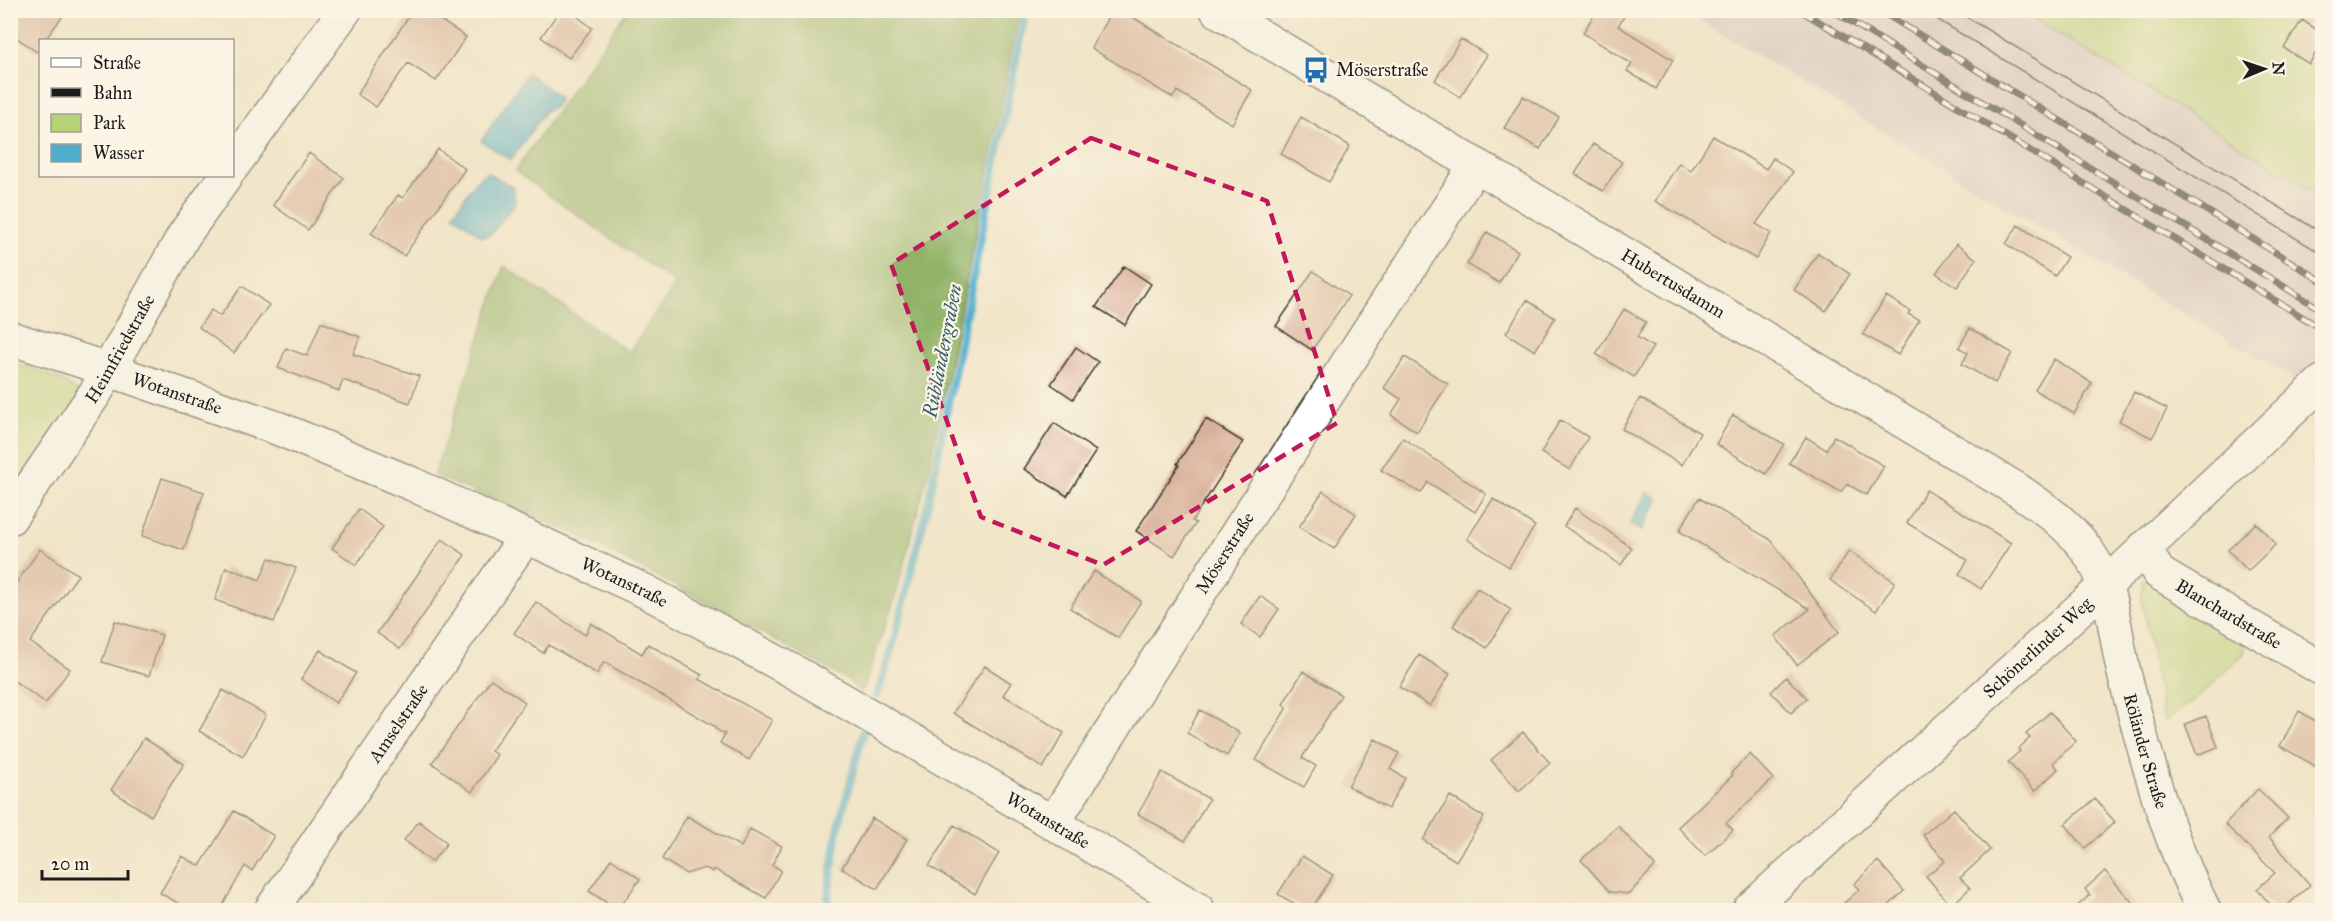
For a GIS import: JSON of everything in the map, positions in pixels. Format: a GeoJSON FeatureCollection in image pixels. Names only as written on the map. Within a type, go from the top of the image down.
{"type":"FeatureCollection","features":[{"type":"Feature","properties":{"kind":"street"},"geometry":{"type":"LineString","coordinates":[[234,164],[345,10]]}},
{"type":"Feature","properties":{"kind":"street","name":"Hubertusdamm"},"geometry":{"type":"LineString","coordinates":[[1217,10],[2006,483],[2051,513],[2083,544],[2106,585]]}},
{"type":"Feature","properties":{"kind":"street","name":"Möserstraße"},"geometry":{"type":"LineString","coordinates":[[1053,823],[1476,165]]}},
{"type":"Feature","properties":{"kind":"street","name":"Heimfriedstraße"},"geometry":{"type":"LineString","coordinates":[[10,518],[96,392],[184,235],[225,177]]}},
{"type":"Feature","properties":{"kind":"street","name":"Wotanstraße"},"geometry":{"type":"LineString","coordinates":[[10,338],[277,428],[410,483],[647,592],[800,675],[1198,910]]}},
{"type":"Feature","properties":{"kind":"street","name":"Schönerlinder Weg"},"geometry":{"type":"LineString","coordinates":[[1749,910],[2106,585],[2322,382]]}},
{"type":"Feature","properties":{"kind":"street","name":"Amselstraße"},"geometry":{"type":"LineString","coordinates":[[271,910],[526,536]]}},
{"type":"Feature","properties":{"kind":"street","name":"Blanchardstraße"},"geometry":{"type":"LineString","coordinates":[[2144,548],[2159,573],[2322,669]]}},
{"type":"Feature","properties":{"kind":"street","name":"Röländer Straße"},"geometry":{"type":"LineString","coordinates":[[2106,585],[2122,662],[2153,782],[2174,842],[2204,910]]}},
{"type":"Feature","properties":{"kind":"highlighted area"},"geometry":{"type":"Polygon","coordinates":[[[1091,138],[1267,201],[1337,423],[1103,565],[981,517],[891,264],[1091,138]]]}},
{"type":"Feature","properties":{"kind":"shaded area"},"geometry":{"type":"Polygon","coordinates":[[[1684,11],[2022,11],[2322,197],[2322,399],[2289,375],[2167,304],[1684,11]]]}},
{"type":"Feature","properties":{"kind":"green space"},"geometry":{"type":"Polygon","coordinates":[[[627,11],[1020,11],[929,469],[896,594],[862,693],[848,680],[714,606],[576,534],[434,475],[504,266],[629,352],[676,284],[515,171],[627,11]]]}},
{"type":"Feature","properties":{"kind":"green space"},"geometry":{"type":"Polygon","coordinates":[[[2022,11],[2322,11],[2322,197],[2022,11]]]}},
{"type":"Feature","properties":{"kind":"green space"},"geometry":{"type":"Polygon","coordinates":[[[11,361],[57,378],[82,394],[11,501],[11,361]]]}},
{"type":"Feature","properties":{"kind":"green space"},"geometry":{"type":"Polygon","coordinates":[[[2147,578],[2249,636],[2244,653],[2206,690],[2164,722],[2142,599],[2143,581],[2147,578]]]}},
{"type":"Feature","properties":{"kind":"water"},"geometry":{"type":"Polygon","coordinates":[[[527,73],[560,98],[555,107],[545,111],[511,160],[481,141],[527,73]]]}},
{"type":"Feature","properties":{"kind":"water"},"geometry":{"type":"Polygon","coordinates":[[[487,172],[514,188],[515,203],[491,234],[483,237],[453,214],[476,181],[487,172]]]}},
{"type":"Feature","properties":{"kind":"water"},"geometry":{"type":"Polygon","coordinates":[[[1647,492],[1659,499],[1641,531],[1630,524],[1647,492]]]}},
{"type":"Feature","properties":{"kind":"building"},"geometry":{"type":"Polygon","coordinates":[[[10,10],[67,10],[46,39],[39,39],[37,52],[10,33],[10,10]]]}},
{"type":"Feature","properties":{"kind":"building"},"geometry":{"type":"Polygon","coordinates":[[[413,10],[425,10],[466,37],[436,81],[408,63],[376,107],[357,94],[413,10]]]}},
{"type":"Feature","properties":{"kind":"building"},"geometry":{"type":"Polygon","coordinates":[[[560,10],[569,10],[592,28],[569,58],[541,37],[560,10]]]}},
{"type":"Feature","properties":{"kind":"building"},"geometry":{"type":"Polygon","coordinates":[[[1112,10],[1121,10],[1252,90],[1232,124],[1177,91],[1173,98],[1091,48],[1112,10]]]}},
{"type":"Feature","properties":{"kind":"building"},"geometry":{"type":"Polygon","coordinates":[[[1597,10],[1628,10],[1618,26],[1673,60],[1656,89],[1627,71],[1632,64],[1583,33],[1597,10]]]}},
{"type":"Feature","properties":{"kind":"building"},"geometry":{"type":"Polygon","coordinates":[[[2302,20],[2322,33],[2322,43],[2309,64],[2284,48],[2302,20]]]}},
{"type":"Feature","properties":{"kind":"building"},"geometry":{"type":"Polygon","coordinates":[[[1461,39],[1487,55],[1460,97],[1435,80],[1461,39]]]}},
{"type":"Feature","properties":{"kind":"building"},"geometry":{"type":"Polygon","coordinates":[[[1523,96],[1559,117],[1540,149],[1504,128],[1523,96]]]}},
{"type":"Feature","properties":{"kind":"building"},"geometry":{"type":"Polygon","coordinates":[[[1301,117],[1350,146],[1329,182],[1281,154],[1301,117]]]}},
{"type":"Feature","properties":{"kind":"building"},"geometry":{"type":"Polygon","coordinates":[[[1713,136],[1766,169],[1773,158],[1793,172],[1756,224],[1771,233],[1756,259],[1655,201],[1679,163],[1691,171],[1713,136]]]}},
{"type":"Feature","properties":{"kind":"building"},"geometry":{"type":"Polygon","coordinates":[[[1593,144],[1622,162],[1603,191],[1575,174],[1593,144]]]}},
{"type":"Feature","properties":{"kind":"building"},"geometry":{"type":"Polygon","coordinates":[[[438,149],[465,169],[404,256],[371,233],[398,195],[403,198],[438,149]]]}},
{"type":"Feature","properties":{"kind":"building"},"geometry":{"type":"Polygon","coordinates":[[[309,153],[344,178],[308,230],[273,205],[309,153]]]}},
{"type":"Feature","properties":{"kind":"building"},"geometry":{"type":"Polygon","coordinates":[[[2018,225],[2067,257],[2055,276],[2006,244],[2018,225]]]}},
{"type":"Feature","properties":{"kind":"building"},"geometry":{"type":"Polygon","coordinates":[[[1487,232],[1518,251],[1499,283],[1467,264],[1487,232]]]}},
{"type":"Feature","properties":{"kind":"building"},"geometry":{"type":"Polygon","coordinates":[[[1956,244],[1976,259],[1957,287],[1936,273],[1956,244]]]}},
{"type":"Feature","properties":{"kind":"building"},"geometry":{"type":"Polygon","coordinates":[[[1818,253],[1850,274],[1826,311],[1794,290],[1818,253]]]}},
{"type":"Feature","properties":{"kind":"building"},"geometry":{"type":"Polygon","coordinates":[[[1124,266],[1151,284],[1125,325],[1096,307],[1124,266]]]}},
{"type":"Feature","properties":{"kind":"building"},"geometry":{"type":"Polygon","coordinates":[[[1313,271],[1349,296],[1312,350],[1276,326],[1313,271]]]}},
{"type":"Feature","properties":{"kind":"building"},"geometry":{"type":"Polygon","coordinates":[[[242,286],[269,305],[234,353],[199,327],[211,310],[220,316],[242,286]]]}},
{"type":"Feature","properties":{"kind":"building"},"geometry":{"type":"Polygon","coordinates":[[[1886,296],[1910,311],[1908,314],[1919,320],[1898,355],[1863,334],[1886,296]]]}},
{"type":"Feature","properties":{"kind":"building"},"geometry":{"type":"Polygon","coordinates":[[[1527,300],[1555,318],[1535,351],[1506,333],[1527,300]]]}},
{"type":"Feature","properties":{"kind":"building"},"geometry":{"type":"Polygon","coordinates":[[[1624,309],[1646,322],[1637,337],[1653,347],[1634,377],[1596,354],[1624,309]]]}},
{"type":"Feature","properties":{"kind":"building"},"geometry":{"type":"Polygon","coordinates":[[[321,322],[360,337],[353,354],[419,376],[410,403],[343,380],[339,391],[278,368],[286,348],[307,356],[321,322]]]}},
{"type":"Feature","properties":{"kind":"building"},"geometry":{"type":"Polygon","coordinates":[[[1970,328],[2012,353],[1995,383],[1962,364],[1968,353],[1959,347],[1970,328]]]}},
{"type":"Feature","properties":{"kind":"building"},"geometry":{"type":"Polygon","coordinates":[[[1076,347],[1098,362],[1073,399],[1051,384],[1076,347]]]}},
{"type":"Feature","properties":{"kind":"building"},"geometry":{"type":"Polygon","coordinates":[[[1405,357],[1448,384],[1417,432],[1391,415],[1401,399],[1384,388],[1405,357]]]}},
{"type":"Feature","properties":{"kind":"building"},"geometry":{"type":"Polygon","coordinates":[[[2054,359],[2092,383],[2074,414],[2035,390],[2054,359]]]}},
{"type":"Feature","properties":{"kind":"building"},"geometry":{"type":"Polygon","coordinates":[[[2134,392],[2167,409],[2152,438],[2119,421],[2134,392]]]}},
{"type":"Feature","properties":{"kind":"building"},"geometry":{"type":"Polygon","coordinates":[[[1640,398],[1700,433],[1682,465],[1622,429],[1640,398]]]}},
{"type":"Feature","properties":{"kind":"building"},"geometry":{"type":"Polygon","coordinates":[[[1733,415],[1784,444],[1766,474],[1716,444],[1733,415]]]}},
{"type":"Feature","properties":{"kind":"building"},"geometry":{"type":"Polygon","coordinates":[[[1206,419],[1243,442],[1192,521],[1196,523],[1174,556],[1136,531],[1206,419]]]}},
{"type":"Feature","properties":{"kind":"building"},"geometry":{"type":"Polygon","coordinates":[[[1560,420],[1588,437],[1570,470],[1541,453],[1560,420]]]}},
{"type":"Feature","properties":{"kind":"building"},"geometry":{"type":"Polygon","coordinates":[[[1054,423],[1096,451],[1067,496],[1024,469],[1054,423]]]}},
{"type":"Feature","properties":{"kind":"building"},"geometry":{"type":"Polygon","coordinates":[[[1834,436],[1884,466],[1867,495],[1847,484],[1841,492],[1789,463],[1806,437],[1826,450],[1834,436]]]}},
{"type":"Feature","properties":{"kind":"building"},"geometry":{"type":"Polygon","coordinates":[[[1403,438],[1486,494],[1475,512],[1428,482],[1421,493],[1381,470],[1403,438]]]}},
{"type":"Feature","properties":{"kind":"building"},"geometry":{"type":"Polygon","coordinates":[[[162,478],[204,492],[184,550],[142,536],[162,478]]]}},
{"type":"Feature","properties":{"kind":"building"},"geometry":{"type":"Polygon","coordinates":[[[1926,490],[2011,543],[1981,589],[1959,574],[1968,560],[1907,523],[1926,490]]]}},
{"type":"Feature","properties":{"kind":"building"},"geometry":{"type":"Polygon","coordinates":[[[1323,491],[1356,514],[1334,549],[1299,527],[1323,491]]]}},
{"type":"Feature","properties":{"kind":"building"},"geometry":{"type":"Polygon","coordinates":[[[1699,498],[1771,540],[1839,632],[1797,665],[1775,636],[1810,609],[1679,531],[1699,498]]]}},
{"type":"Feature","properties":{"kind":"building"},"geometry":{"type":"Polygon","coordinates":[[[1493,499],[1535,526],[1509,567],[1467,539],[1493,499]]]}},
{"type":"Feature","properties":{"kind":"building"},"geometry":{"type":"Polygon","coordinates":[[[1575,508],[1632,548],[1621,565],[1564,526],[1575,508]]]}},
{"type":"Feature","properties":{"kind":"building"},"geometry":{"type":"Polygon","coordinates":[[[359,509],[383,527],[356,565],[332,548],[359,509]]]}},
{"type":"Feature","properties":{"kind":"building"},"geometry":{"type":"Polygon","coordinates":[[[2256,523],[2276,544],[2248,571],[2228,550],[2256,523]]]}},
{"type":"Feature","properties":{"kind":"building"},"geometry":{"type":"Polygon","coordinates":[[[442,539],[465,555],[400,649],[377,633],[442,539]]]}},
{"type":"Feature","properties":{"kind":"building"},"geometry":{"type":"Polygon","coordinates":[[[40,549],[78,575],[30,642],[70,669],[46,703],[10,678],[10,592],[40,549]]]}},
{"type":"Feature","properties":{"kind":"building"},"geometry":{"type":"Polygon","coordinates":[[[1849,551],[1895,582],[1876,611],[1830,580],[1849,551]]]}},
{"type":"Feature","properties":{"kind":"building"},"geometry":{"type":"Polygon","coordinates":[[[269,558],[296,568],[274,622],[215,600],[226,567],[260,580],[269,558]]]}},
{"type":"Feature","properties":{"kind":"building"},"geometry":{"type":"Polygon","coordinates":[[[1094,571],[1141,601],[1118,638],[1070,608],[1094,571]]]}},
{"type":"Feature","properties":{"kind":"building"},"geometry":{"type":"Polygon","coordinates":[[[1477,588],[1511,610],[1487,648],[1453,626],[1477,588]]]}},
{"type":"Feature","properties":{"kind":"building"},"geometry":{"type":"Polygon","coordinates":[[[1260,596],[1279,609],[1260,637],[1241,624],[1260,596]]]}},
{"type":"Feature","properties":{"kind":"building"},"geometry":{"type":"Polygon","coordinates":[[[536,602],[585,635],[591,623],[642,654],[648,644],[702,675],[699,679],[772,720],[749,760],[720,743],[725,734],[715,729],[716,727],[604,662],[597,674],[549,645],[543,653],[514,633],[536,602]]]}},
{"type":"Feature","properties":{"kind":"building"},"geometry":{"type":"Polygon","coordinates":[[[115,621],[162,635],[149,676],[102,662],[115,621]]]}},
{"type":"Feature","properties":{"kind":"building"},"geometry":{"type":"Polygon","coordinates":[[[320,650],[356,673],[336,703],[301,679],[320,650]]]}},
{"type":"Feature","properties":{"kind":"building"},"geometry":{"type":"Polygon","coordinates":[[[1419,655],[1450,674],[1430,706],[1399,687],[1419,655]]]}},
{"type":"Feature","properties":{"kind":"building"},"geometry":{"type":"Polygon","coordinates":[[[985,666],[1011,683],[1003,695],[1064,733],[1043,768],[953,713],[985,666]]]}},
{"type":"Feature","properties":{"kind":"building"},"geometry":{"type":"Polygon","coordinates":[[[1303,671],[1341,695],[1302,758],[1316,766],[1304,787],[1256,760],[1287,707],[1283,704],[1303,671]]]}},
{"type":"Feature","properties":{"kind":"building"},"geometry":{"type":"Polygon","coordinates":[[[1786,677],[1807,698],[1791,713],[1771,692],[1786,677]]]}},
{"type":"Feature","properties":{"kind":"building"},"geometry":{"type":"Polygon","coordinates":[[[491,679],[525,702],[491,751],[497,755],[472,792],[432,763],[491,679]]]}},
{"type":"Feature","properties":{"kind":"building"},"geometry":{"type":"Polygon","coordinates":[[[223,690],[266,715],[243,756],[199,731],[223,690]]]}},
{"type":"Feature","properties":{"kind":"building"},"geometry":{"type":"Polygon","coordinates":[[[1200,710],[1240,733],[1227,756],[1187,733],[1200,710]]]}},
{"type":"Feature","properties":{"kind":"building"},"geometry":{"type":"Polygon","coordinates":[[[2299,711],[2322,725],[2322,770],[2280,746],[2299,711]]]}},
{"type":"Feature","properties":{"kind":"building"},"geometry":{"type":"Polygon","coordinates":[[[2050,712],[2076,741],[2053,763],[2058,769],[2035,791],[2008,762],[2030,738],[2026,734],[2050,712]]]}},
{"type":"Feature","properties":{"kind":"building"},"geometry":{"type":"Polygon","coordinates":[[[2206,716],[2218,747],[2197,755],[2185,724],[2206,716]]]}},
{"type":"Feature","properties":{"kind":"building"},"geometry":{"type":"Polygon","coordinates":[[[1523,732],[1550,763],[1519,791],[1491,760],[1523,732]]]}},
{"type":"Feature","properties":{"kind":"building"},"geometry":{"type":"Polygon","coordinates":[[[144,738],[184,764],[151,816],[111,790],[144,738]]]}},
{"type":"Feature","properties":{"kind":"building"},"geometry":{"type":"Polygon","coordinates":[[[1375,739],[1399,753],[1390,769],[1405,778],[1388,809],[1348,786],[1375,739]]]}},
{"type":"Feature","properties":{"kind":"building"},"geometry":{"type":"Polygon","coordinates":[[[1750,754],[1773,779],[1726,823],[1733,830],[1705,856],[1678,827],[1733,775],[1731,773],[1750,754]]]}},
{"type":"Feature","properties":{"kind":"building"},"geometry":{"type":"Polygon","coordinates":[[[1162,772],[1209,799],[1185,841],[1138,814],[1162,772]]]}},
{"type":"Feature","properties":{"kind":"building"},"geometry":{"type":"Polygon","coordinates":[[[2258,789],[2288,818],[2269,837],[2310,885],[2282,910],[2275,910],[2257,889],[2275,873],[2225,824],[2258,789]]]}},
{"type":"Feature","properties":{"kind":"building"},"geometry":{"type":"Polygon","coordinates":[[[1450,796],[1484,817],[1456,861],[1423,840],[1450,796]]]}},
{"type":"Feature","properties":{"kind":"building"},"geometry":{"type":"Polygon","coordinates":[[[2095,799],[2115,822],[2085,848],[2065,824],[2095,799]]]}},
{"type":"Feature","properties":{"kind":"building"},"geometry":{"type":"Polygon","coordinates":[[[1954,809],[1990,850],[1960,878],[1970,888],[1951,906],[1926,876],[1945,861],[1923,835],[1954,809]]]}},
{"type":"Feature","properties":{"kind":"building"},"geometry":{"type":"Polygon","coordinates":[[[234,811],[274,836],[252,871],[245,866],[220,910],[190,910],[160,893],[182,856],[200,866],[234,811]]]}},
{"type":"Feature","properties":{"kind":"building"},"geometry":{"type":"Polygon","coordinates":[[[687,816],[741,847],[750,829],[782,846],[772,865],[781,870],[766,898],[714,869],[713,872],[705,868],[686,874],[662,859],[687,816]]]}},
{"type":"Feature","properties":{"kind":"building"},"geometry":{"type":"Polygon","coordinates":[[[872,818],[907,839],[877,889],[842,868],[872,818]]]}},
{"type":"Feature","properties":{"kind":"building"},"geometry":{"type":"Polygon","coordinates":[[[419,821],[447,843],[432,862],[404,840],[419,821]]]}},
{"type":"Feature","properties":{"kind":"building"},"geometry":{"type":"Polygon","coordinates":[[[954,825],[999,853],[975,894],[929,866],[954,825]]]}},
{"type":"Feature","properties":{"kind":"building"},"geometry":{"type":"Polygon","coordinates":[[[1618,826],[1655,866],[1629,894],[1610,892],[1581,860],[1618,826]]]}},
{"type":"Feature","properties":{"kind":"building"},"geometry":{"type":"Polygon","coordinates":[[[1302,856],[1333,875],[1311,910],[1305,910],[1278,894],[1302,856]]]}},
{"type":"Feature","properties":{"kind":"building"},"geometry":{"type":"Polygon","coordinates":[[[611,859],[640,879],[618,910],[589,891],[611,859]]]}},
{"type":"Feature","properties":{"kind":"building"},"geometry":{"type":"Polygon","coordinates":[[[1878,861],[1904,891],[1884,910],[1836,910],[1859,890],[1854,884],[1878,861]]]}},
{"type":"Feature","properties":{"kind":"building"},"geometry":{"type":"Polygon","coordinates":[[[2105,871],[2139,910],[2073,910],[2090,895],[2085,889],[2105,871]]]}},
{"type":"Feature","properties":{"kind":"waterway","name":"Rübländergraben"},"geometry":{"type":"LineString","coordinates":[[877,696],[894,641],[929,500],[1026,10]]}},
{"type":"Feature","properties":{"kind":"waterway","name":"Rübländergraben"},"geometry":{"type":"LineString","coordinates":[[826,910],[838,829],[865,726]]}},
{"type":"Feature","properties":{"kind":"tram line"},"geometry":{"type":"LineString","coordinates":[[1922,10],[2322,254]]}},
{"type":"Feature","properties":{"kind":"tram line"},"geometry":{"type":"LineString","coordinates":[[1955,10],[2322,233]]}},
{"type":"Feature","properties":{"kind":"railway"},"geometry":{"type":"LineString","coordinates":[[1800,10],[2322,329]]}},
{"type":"Feature","properties":{"kind":"railway"},"geometry":{"type":"LineString","coordinates":[[1832,10],[2322,310]]}},
{"type":"Feature","properties":{"kind":"railway"},"geometry":{"type":"LineString","coordinates":[[1879,10],[2322,281]]}},
{"type":"Feature","properties":{"kind":"place","name":"Möserstraße"},"geometry":{"type":"Point","coordinates":[1316,70]}}]}
